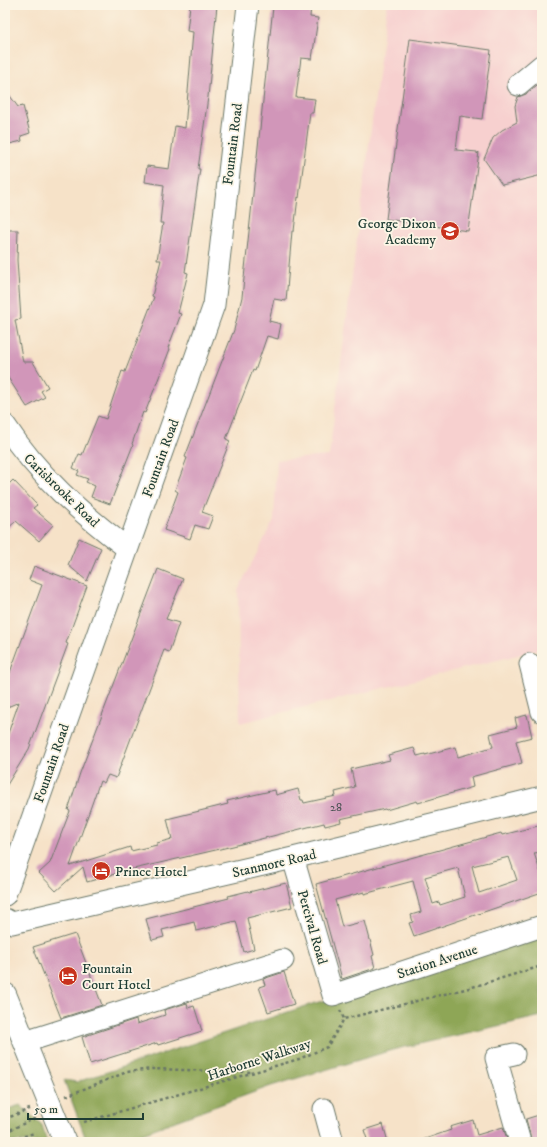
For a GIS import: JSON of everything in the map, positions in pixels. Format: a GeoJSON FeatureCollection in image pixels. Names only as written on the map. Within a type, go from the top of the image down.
{"type":"FeatureCollection","features":[{"type":"Feature","properties":{"kind":"highway"},"geometry":{"type":"LineString","coordinates":[[5,994],[39,1110],[65,1142]]}},
{"type":"Feature","properties":{"kind":"street","name":"Fountain Road"},"geometry":{"type":"LineString","coordinates":[[5,895],[214,305],[248,5]]}},
{"type":"Feature","properties":{"kind":"street"},"geometry":{"type":"LineString","coordinates":[[518,85],[542,64]]}},
{"type":"Feature","properties":{"kind":"street","name":"Carisbrooke Road"},"geometry":{"type":"LineString","coordinates":[[5,425],[22,451],[45,477],[81,512],[127,548]]}},
{"type":"Feature","properties":{"kind":"street"},"geometry":{"type":"LineString","coordinates":[[530,664],[542,712]]}},
{"type":"Feature","properties":{"kind":"street","name":"Stanmore Road"},"geometry":{"type":"LineString","coordinates":[[5,920],[12,923],[293,858],[542,797]]}},
{"type":"Feature","properties":{"kind":"street","name":"Percival Road"},"geometry":{"type":"LineString","coordinates":[[293,858],[333,995]]}},
{"type":"Feature","properties":{"kind":"street","name":"Station Avenue"},"geometry":{"type":"LineString","coordinates":[[333,995],[542,926]]}},
{"type":"Feature","properties":{"kind":"street"},"geometry":{"type":"LineString","coordinates":[[16,1032],[283,960]]}},
{"type":"Feature","properties":{"kind":"street"},"geometry":{"type":"LineString","coordinates":[[514,1054],[496,1058],[520,1142]]}},
{"type":"Feature","properties":{"kind":"street"},"geometry":{"type":"LineString","coordinates":[[324,1109],[333,1142]]}},
{"type":"Feature","properties":{"kind":"path","name":"Harborne Walkway"},"geometry":{"type":"LineString","coordinates":[[84,1122],[299,1059],[327,1047],[344,1019],[469,988],[542,966]]}},
{"type":"Feature","properties":{"kind":"path"},"geometry":{"type":"LineString","coordinates":[[5,1119],[39,1110],[127,1072],[152,1069],[255,1072]]}},
{"type":"Feature","properties":{"kind":"path"},"geometry":{"type":"LineString","coordinates":[[34,1134],[8,1142],[5,1132],[39,1110]]}},
{"type":"Feature","properties":{"kind":"shaded area","name":"George Dixon Academy"},"geometry":{"type":"Polygon","coordinates":[[[387,5],[542,5],[542,649],[240,723],[238,590],[274,520],[277,460],[329,456],[387,5]]]}},
{"type":"Feature","properties":{"kind":"green space"},"geometry":{"type":"Polygon","coordinates":[[[542,935],[542,1016],[396,1049],[271,1086],[118,1142],[87,1142],[64,1080],[77,1082],[309,1005],[542,935]]]}},
{"type":"Feature","properties":{"kind":"green space"},"geometry":{"type":"Polygon","coordinates":[[[20,1105],[42,1125],[47,1142],[5,1142],[5,1110],[20,1105]]]}},
{"type":"Feature","properties":{"kind":"building"},"geometry":{"type":"Polygon","coordinates":[[[190,5],[217,5],[208,97],[198,169],[200,169],[185,272],[188,273],[178,313],[181,314],[168,348],[170,349],[145,413],[143,412],[132,444],[133,445],[110,504],[91,497],[95,486],[86,482],[88,479],[77,475],[79,471],[73,468],[79,454],[82,455],[98,416],[106,419],[122,371],[125,372],[154,297],[152,296],[161,260],[157,260],[163,223],[160,223],[164,185],[145,182],[147,166],[169,169],[175,126],[185,128],[193,32],[187,31],[190,5]]]}},
{"type":"Feature","properties":{"kind":"building"},"geometry":{"type":"Polygon","coordinates":[[[279,5],[311,5],[310,17],[318,18],[312,59],[301,58],[296,97],[315,99],[313,113],[310,113],[294,231],[292,231],[286,301],[274,299],[269,321],[281,324],[278,339],[267,336],[255,371],[253,370],[226,439],[230,441],[202,512],[213,516],[208,529],[195,525],[190,539],[164,530],[178,492],[175,490],[187,458],[185,457],[234,330],[242,297],[273,7],[278,8],[279,5]]]}},
{"type":"Feature","properties":{"kind":"building"},"geometry":{"type":"Polygon","coordinates":[[[410,39],[491,50],[482,119],[460,116],[456,150],[477,152],[477,154],[479,152],[468,231],[386,219],[410,39]]]}},
{"type":"Feature","properties":{"kind":"building"},"geometry":{"type":"Polygon","coordinates":[[[542,81],[542,175],[502,185],[484,159],[493,138],[502,130],[517,122],[515,106],[518,97],[526,94],[542,81]]]}},
{"type":"Feature","properties":{"kind":"building"},"geometry":{"type":"Polygon","coordinates":[[[5,89],[18,107],[23,106],[30,133],[21,136],[22,141],[5,145],[5,89]]]}},
{"type":"Feature","properties":{"kind":"building"},"geometry":{"type":"Polygon","coordinates":[[[5,230],[18,230],[17,260],[21,319],[15,320],[23,362],[33,362],[48,387],[41,391],[45,397],[27,407],[5,373],[5,230]]]}},
{"type":"Feature","properties":{"kind":"building"},"geometry":{"type":"Polygon","coordinates":[[[13,480],[37,505],[33,508],[53,525],[39,541],[16,521],[5,531],[5,515],[10,510],[5,504],[5,488],[13,480]]]}},
{"type":"Feature","properties":{"kind":"building"},"geometry":{"type":"Polygon","coordinates":[[[79,538],[101,548],[87,581],[68,565],[79,538]]]}},
{"type":"Feature","properties":{"kind":"building"},"geometry":{"type":"Polygon","coordinates":[[[34,566],[87,586],[66,643],[68,644],[29,749],[5,788],[5,742],[19,702],[5,708],[5,686],[42,585],[29,580],[34,566]]]}},
{"type":"Feature","properties":{"kind":"building"},"geometry":{"type":"Polygon","coordinates":[[[158,569],[183,579],[166,619],[179,623],[169,652],[164,650],[116,778],[108,775],[104,783],[100,781],[70,866],[130,847],[131,851],[157,845],[157,843],[172,839],[167,819],[228,804],[227,801],[275,790],[276,795],[298,789],[301,800],[303,800],[304,803],[336,796],[335,792],[355,787],[351,769],[390,760],[388,755],[414,748],[417,756],[455,747],[458,757],[493,747],[490,734],[517,727],[515,718],[527,715],[532,737],[516,741],[522,763],[471,777],[473,787],[418,803],[417,801],[386,810],[340,819],[341,822],[325,826],[324,823],[125,871],[87,882],[83,867],[56,891],[39,873],[50,863],[70,811],[68,810],[80,773],[158,569]]]}},
{"type":"Feature","properties":{"kind":"building"},"geometry":{"type":"Polygon","coordinates":[[[542,825],[542,852],[534,853],[542,877],[542,892],[414,936],[409,923],[413,922],[411,915],[421,912],[413,881],[335,900],[342,927],[365,921],[374,955],[372,956],[375,968],[342,979],[316,884],[501,833],[502,835],[542,825]],[[509,857],[472,866],[479,893],[517,880],[509,857]],[[458,868],[425,877],[433,904],[439,902],[440,905],[465,897],[458,868]]]}},
{"type":"Feature","properties":{"kind":"building"},"geometry":{"type":"Polygon","coordinates":[[[286,883],[292,907],[247,918],[254,949],[244,952],[236,921],[196,931],[194,922],[162,930],[164,937],[152,940],[146,919],[229,898],[228,896],[286,883]]]}},
{"type":"Feature","properties":{"kind":"building","name":"Fountain Court Hotel"},"geometry":{"type":"Polygon","coordinates":[[[75,934],[102,1005],[61,1018],[33,947],[75,934]]]}},
{"type":"Feature","properties":{"kind":"building"},"geometry":{"type":"Polygon","coordinates":[[[284,972],[294,1004],[268,1012],[259,987],[265,985],[263,979],[284,972]]]}},
{"type":"Feature","properties":{"kind":"building"},"geometry":{"type":"Polygon","coordinates":[[[187,1003],[188,1008],[194,1006],[202,1031],[158,1045],[157,1043],[90,1064],[82,1037],[136,1019],[137,1024],[165,1015],[164,1010],[187,1003]]]}},
{"type":"Feature","properties":{"kind":"building"},"geometry":{"type":"Polygon","coordinates":[[[542,1114],[542,1142],[532,1142],[526,1119],[542,1114]]]}},
{"type":"Feature","properties":{"kind":"building"},"geometry":{"type":"Polygon","coordinates":[[[473,1120],[477,1135],[503,1127],[508,1142],[422,1142],[422,1140],[451,1130],[450,1127],[473,1120]]]}},
{"type":"Feature","properties":{"kind":"building"},"geometry":{"type":"Polygon","coordinates":[[[383,1124],[388,1142],[368,1142],[364,1130],[383,1124]]]}},
{"type":"Feature","properties":{"kind":"place","name":"George Dixon Academy"},"geometry":{"type":"Point","coordinates":[450,231]}},
{"type":"Feature","properties":{"kind":"place","name":"Prince Hotel"},"geometry":{"type":"Point","coordinates":[101,871]}},
{"type":"Feature","properties":{"kind":"place","name":"Fountain Court Hotel"},"geometry":{"type":"Point","coordinates":[68,976]}}]}
